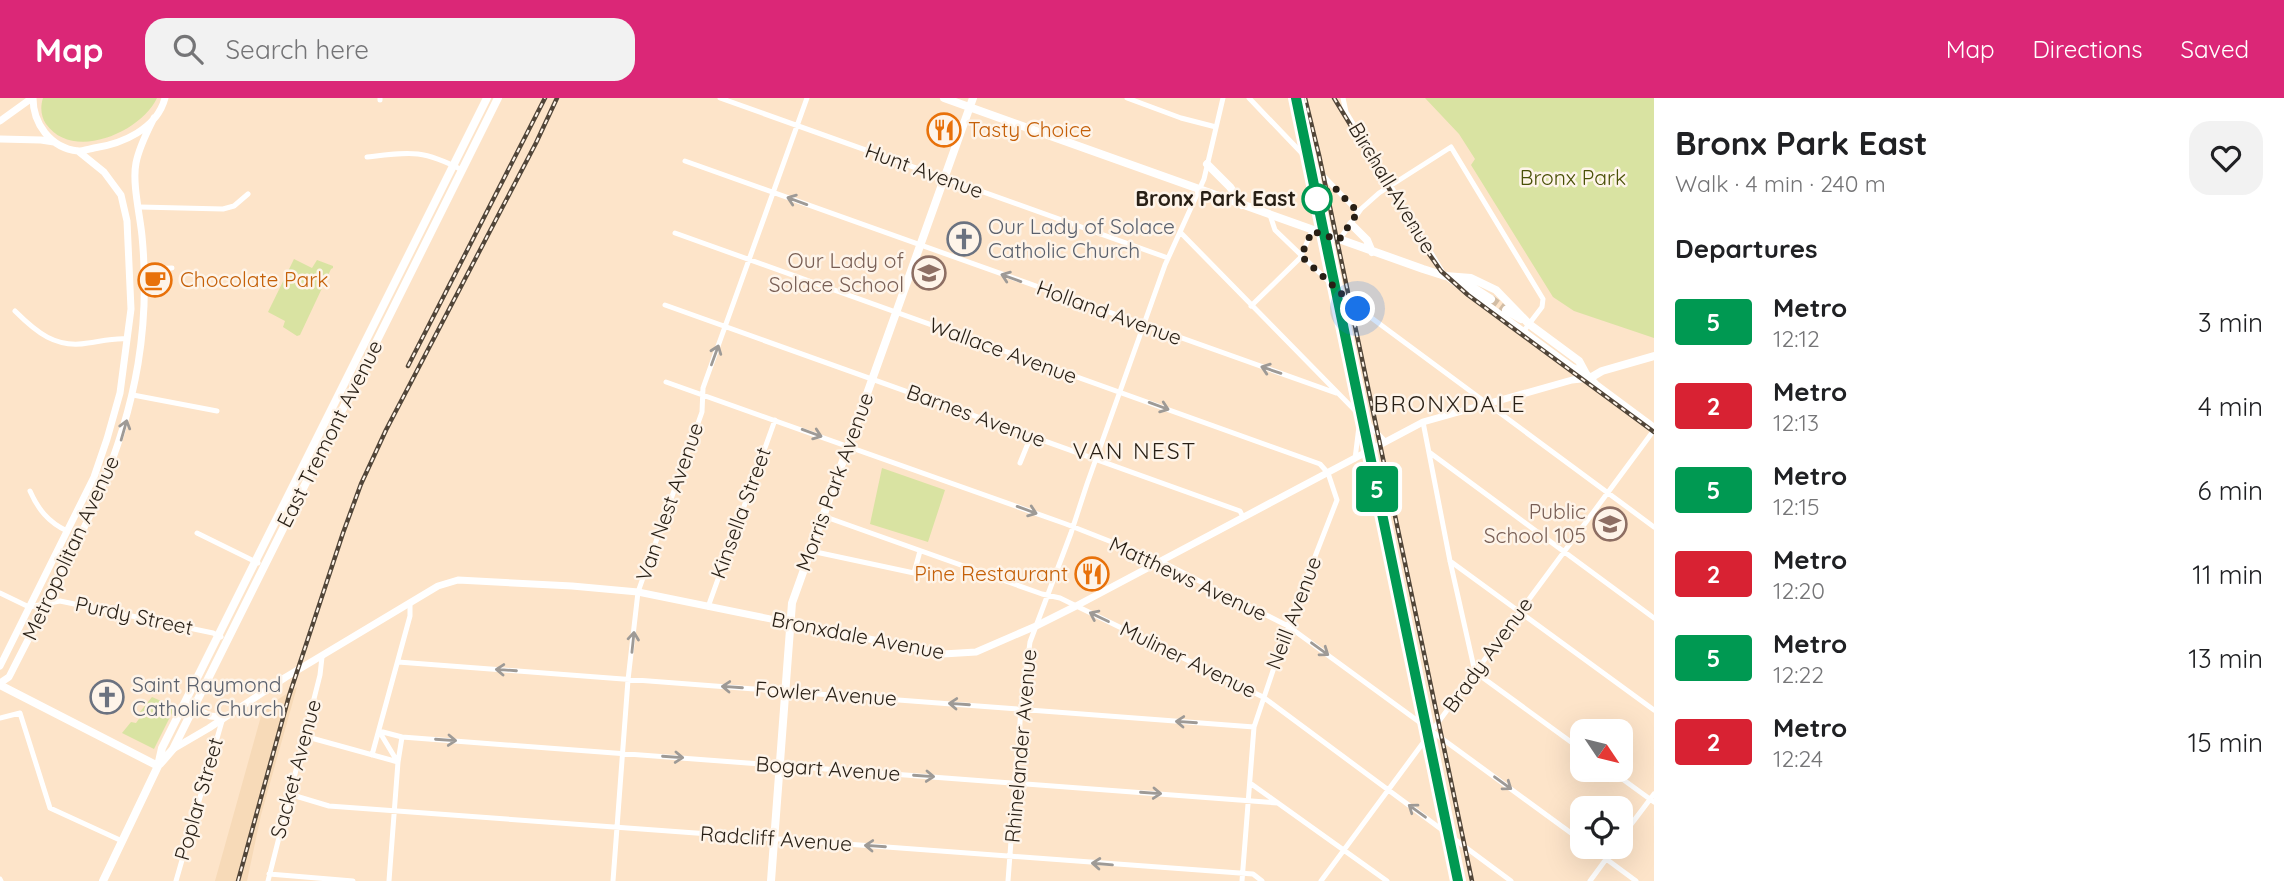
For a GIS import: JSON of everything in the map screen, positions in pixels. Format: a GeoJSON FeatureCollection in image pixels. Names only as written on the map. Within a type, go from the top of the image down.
{"type":"FeatureCollection","features":[{"type":"Feature","properties":{"kind":"main road","name":"East Tremont Avenue"},"geometry":{"type":"LineString","coordinates":[[458,168],[487,98]]}},
{"type":"Feature","properties":{"kind":"main road","name":"East Tremont Avenue"},"geometry":{"type":"LineString","coordinates":[[158,766],[173,749],[223,638],[294,495],[458,168],[498,98]]}},
{"type":"Feature","properties":{"kind":"main road"},"geometry":{"type":"LineString","coordinates":[[944,98],[1312,231],[1449,276],[1474,286],[1490,299]]}},
{"type":"Feature","properties":{"kind":"main road","name":"Morris Park Avenue"},"geometry":{"type":"LineString","coordinates":[[771,881],[792,603],[973,98]]}},
{"type":"Feature","properties":{"kind":"main road"},"geometry":{"type":"LineString","coordinates":[[1207,164],[1230,187],[1242,205]]}},
{"type":"Feature","properties":{"kind":"main road"},"geometry":{"type":"LineString","coordinates":[[1351,224],[1367,240],[1372,252]]}},
{"type":"Feature","properties":{"kind":"main road"},"geometry":{"type":"LineString","coordinates":[[1449,276],[1526,326]]}},
{"type":"Feature","properties":{"kind":"main road"},"geometry":{"type":"LineString","coordinates":[[1449,276],[1471,278],[1496,290],[1526,326]]}},
{"type":"Feature","properties":{"kind":"main road"},"geometry":{"type":"LineString","coordinates":[[1506,310],[1571,367],[1588,376],[1654,429]]}},
{"type":"Feature","properties":{"kind":"main road","name":"Bronxdale Avenue"},"geometry":{"type":"LineString","coordinates":[[1588,376],[1654,356]]}},
{"type":"Feature","properties":{"kind":"main road","name":"East Tremont Avenue"},"geometry":{"type":"LineString","coordinates":[[106,880],[158,766],[162,748],[223,638]]}},
{"type":"Feature","properties":{"kind":"main road"},"geometry":{"type":"LineString","coordinates":[[0,684],[158,766]]}},
{"type":"Feature","properties":{"kind":"street"},"geometry":{"type":"LineString","coordinates":[[0,121],[32,98],[36,122],[58,143]]}},
{"type":"Feature","properties":{"kind":"street"},"geometry":{"type":"LineString","coordinates":[[0,139],[41,140],[78,150],[123,141],[154,118],[164,102],[173,98]]}},
{"type":"Feature","properties":{"kind":"street","name":"Hunt Avenue"},"geometry":{"type":"LineString","coordinates":[[720,98],[1168,258]]}},
{"type":"Feature","properties":{"kind":"street","name":"Van Nest Avenue"},"geometry":{"type":"LineString","coordinates":[[613,881],[628,680],[638,592],[701,414],[702,394],[725,326],[807,98]]}},
{"type":"Feature","properties":{"kind":"street"},"geometry":{"type":"LineString","coordinates":[[1127,98],[1181,118],[1216,127]]}},
{"type":"Feature","properties":{"kind":"street","name":"Rhinelander Avenue"},"geometry":{"type":"LineString","coordinates":[[1008,881],[1028,649],[1168,258],[1199,190],[1223,98]]}},
{"type":"Feature","properties":{"kind":"street"},"geometry":{"type":"LineString","coordinates":[[1249,98],[1358,212]]}},
{"type":"Feature","properties":{"kind":"street","name":"Birchall Avenue"},"geometry":{"type":"LineString","coordinates":[[1343,98],[1346,111],[1390,185],[1449,276]]}},
{"type":"Feature","properties":{"kind":"street","name":"Metropolitan Avenue"},"geometry":{"type":"LineString","coordinates":[[0,684],[9,677],[88,524],[120,443],[139,360],[143,307],[145,269],[135,165],[154,118]]}},
{"type":"Feature","properties":{"kind":"street"},"geometry":{"type":"LineString","coordinates":[[1339,240],[1358,212],[1390,185],[1451,147],[1543,299],[1543,305],[1526,326]]}},
{"type":"Feature","properties":{"kind":"street","name":"Metropolitan Avenue"},"geometry":{"type":"LineString","coordinates":[[0,666],[95,475],[120,393],[131,307],[127,225],[121,195],[104,172],[78,150]]}},
{"type":"Feature","properties":{"kind":"street"},"geometry":{"type":"LineString","coordinates":[[367,157],[421,153],[441,158],[458,168]]}},
{"type":"Feature","properties":{"kind":"street","name":"Holland Avenue"},"geometry":{"type":"LineString","coordinates":[[685,161],[1336,393]]}},
{"type":"Feature","properties":{"kind":"street"},"geometry":{"type":"LineString","coordinates":[[140,206],[223,209],[234,206],[248,194]]}},
{"type":"Feature","properties":{"kind":"street"},"geometry":{"type":"LineString","coordinates":[[1270,215],[1273,227],[1350,302],[1654,527]]}},
{"type":"Feature","properties":{"kind":"street"},"geometry":{"type":"LineString","coordinates":[[1251,306],[1301,256],[1312,231]]}},
{"type":"Feature","properties":{"kind":"street"},"geometry":{"type":"LineString","coordinates":[[1180,232],[1386,442]]}},
{"type":"Feature","properties":{"kind":"street","name":"Wallace Avenue"},"geometry":{"type":"LineString","coordinates":[[675,233],[1320,464],[1328,473]]}},
{"type":"Feature","properties":{"kind":"street"},"geometry":{"type":"LineString","coordinates":[[145,269],[172,268]]}},
{"type":"Feature","properties":{"kind":"street","name":"Barnes Avenue"},"geometry":{"type":"LineString","coordinates":[[665,305],[1240,511],[1243,517]]}},
{"type":"Feature","properties":{"kind":"street"},"geometry":{"type":"LineString","coordinates":[[131,307],[143,307]]}},
{"type":"Feature","properties":{"kind":"street"},"geometry":{"type":"LineString","coordinates":[[15,311],[38,333],[57,342],[76,345],[116,338],[127,339]]}},
{"type":"Feature","properties":{"kind":"street","name":"Bronxdale Avenue"},"geometry":{"type":"LineString","coordinates":[[173,749],[410,603],[442,584],[457,580],[638,592],[943,654],[976,652],[1076,606],[1423,422],[1588,376]]}},
{"type":"Feature","properties":{"kind":"street","name":"Matthews Avenue"},"geometry":{"type":"LineString","coordinates":[[666,382],[1073,527],[1160,561],[1288,626],[1570,832]]}},
{"type":"Feature","properties":{"kind":"street"},"geometry":{"type":"LineString","coordinates":[[133,395],[216,411]]}},
{"type":"Feature","properties":{"kind":"street"},"geometry":{"type":"LineString","coordinates":[[1355,459],[1360,418]]}},
{"type":"Feature","properties":{"kind":"street","name":"Kinsella Street"},"geometry":{"type":"LineString","coordinates":[[708,607],[775,420]]}},
{"type":"Feature","properties":{"kind":"street"},"geometry":{"type":"LineString","coordinates":[[1423,422],[1475,672],[1570,741]]}},
{"type":"Feature","properties":{"kind":"street","name":"Brady Avenue"},"geometry":{"type":"LineString","coordinates":[[1321,881],[1654,429]]}},
{"type":"Feature","properties":{"kind":"street"},"geometry":{"type":"LineString","coordinates":[[1020,463],[1031,436]]}},
{"type":"Feature","properties":{"kind":"street"},"geometry":{"type":"LineString","coordinates":[[1429,452],[1654,618]]}},
{"type":"Feature","properties":{"kind":"street","name":"Neill Avenue"},"geometry":{"type":"LineString","coordinates":[[1243,878],[1254,727],[1288,626],[1337,500],[1328,473]]}},
{"type":"Feature","properties":{"kind":"street"},"geometry":{"type":"LineString","coordinates":[[95,475],[106,480]]}},
{"type":"Feature","properties":{"kind":"street"},"geometry":{"type":"LineString","coordinates":[[30,491],[48,520],[67,531]]}},
{"type":"Feature","properties":{"kind":"street","name":"Muliner Avenue"},"geometry":{"type":"LineString","coordinates":[[823,516],[1076,606],[1263,697],[1511,881]]}},
{"type":"Feature","properties":{"kind":"street"},"geometry":{"type":"LineString","coordinates":[[197,533],[260,564]]}},
{"type":"Feature","properties":{"kind":"street"},"geometry":{"type":"LineString","coordinates":[[811,551],[914,573],[920,551]]}},
{"type":"Feature","properties":{"kind":"street"},"geometry":{"type":"LineString","coordinates":[[1450,561],[1654,710]]}},
{"type":"Feature","properties":{"kind":"street"},"geometry":{"type":"LineString","coordinates":[[0,593],[29,607]]}},
{"type":"Feature","properties":{"kind":"street","name":"Purdy Street"},"geometry":{"type":"LineString","coordinates":[[29,607],[60,601],[223,638]]}},
{"type":"Feature","properties":{"kind":"street"},"geometry":{"type":"LineString","coordinates":[[372,755],[410,616],[410,603]]}},
{"type":"Feature","properties":{"kind":"street","name":"Sacket Avenue"},"geometry":{"type":"LineString","coordinates":[[268,878],[320,675],[322,657]]}},
{"type":"Feature","properties":{"kind":"street","name":"Fowler Avenue"},"geometry":{"type":"LineString","coordinates":[[398,662],[1254,727]]}},
{"type":"Feature","properties":{"kind":"street"},"geometry":{"type":"LineString","coordinates":[[27,699],[20,713],[50,808],[122,841]]}},
{"type":"Feature","properties":{"kind":"street"},"geometry":{"type":"LineString","coordinates":[[185,703],[210,716],[223,718]]}},
{"type":"Feature","properties":{"kind":"street"},"geometry":{"type":"LineString","coordinates":[[0,718],[20,713]]}},
{"type":"Feature","properties":{"kind":"street","name":"Poplar Street"},"geometry":{"type":"LineString","coordinates":[[176,881],[223,718]]}},
{"type":"Feature","properties":{"kind":"street"},"geometry":{"type":"LineString","coordinates":[[379,732],[398,762]]}},
{"type":"Feature","properties":{"kind":"street","name":"Bogart Avenue"},"geometry":{"type":"LineString","coordinates":[[379,732],[402,737],[1279,803]]}},
{"type":"Feature","properties":{"kind":"street"},"geometry":{"type":"LineString","coordinates":[[304,736],[398,762]]}},
{"type":"Feature","properties":{"kind":"street"},"geometry":{"type":"LineString","coordinates":[[389,881],[402,737]]}},
{"type":"Feature","properties":{"kind":"street"},"geometry":{"type":"LineString","coordinates":[[1628,782],[1653,799],[1633,823]]}},
{"type":"Feature","properties":{"kind":"street"},"geometry":{"type":"LineString","coordinates":[[1250,783],[1387,881]]}},
{"type":"Feature","properties":{"kind":"street","name":"Radcliff Avenue"},"geometry":{"type":"LineString","coordinates":[[289,794],[329,806],[1010,857],[1243,878],[1253,874],[1262,881]]}},
{"type":"Feature","properties":{"kind":"street"},"geometry":{"type":"LineString","coordinates":[[1590,881],[1606,859],[1636,881]]}},
{"type":"Feature","properties":{"kind":"street"},"geometry":{"type":"LineString","coordinates":[[268,878],[353,881]]}},
{"type":"Feature","properties":{"kind":"shaded area"},"geometry":{"type":"Polygon","coordinates":[[[297,687],[261,815],[247,881],[215,881],[263,709],[297,687]]]}},
{"type":"Feature","properties":{"kind":"green space"},"geometry":{"type":"Polygon","coordinates":[[[43,98],[157,98],[137,122],[122,131],[106,138],[72,141],[58,135],[46,124],[41,112],[43,98]]]}},
{"type":"Feature","properties":{"kind":"green space","name":"Bronx Park"},"geometry":{"type":"Polygon","coordinates":[[[1425,98],[1654,98],[1654,338],[1574,311],[1553,297],[1471,165],[1475,159],[1459,134],[1425,98]]]}},
{"type":"Feature","properties":{"kind":"green space"},"geometry":{"type":"Polygon","coordinates":[[[294,259],[312,268],[317,260],[333,266],[300,335],[297,336],[283,327],[285,321],[268,312],[294,259]]]}},
{"type":"Feature","properties":{"kind":"green space"},"geometry":{"type":"Polygon","coordinates":[[[882,468],[945,490],[928,542],[870,524],[882,468]]]}},
{"type":"Feature","properties":{"kind":"green space"},"geometry":{"type":"Polygon","coordinates":[[[152,697],[175,707],[154,749],[122,733],[131,722],[136,723],[141,716],[139,713],[152,697]]]}},
{"type":"Feature","properties":{"kind":"tunnel"},"geometry":{"type":"LineString","coordinates":[[1491,299],[1506,310]]}},
{"type":"Feature","properties":{"kind":"railway"},"geometry":{"type":"LineString","coordinates":[[408,366],[545,98]]}},
{"type":"Feature","properties":{"kind":"railway"},"geometry":{"type":"LineString","coordinates":[[238,881],[289,696],[361,484],[386,430],[557,98]]}},
{"type":"Feature","properties":{"kind":"railway"},"geometry":{"type":"LineString","coordinates":[[1305,98],[1472,881]]}},
{"type":"Feature","properties":{"kind":"railway"},"geometry":{"type":"LineString","coordinates":[[1334,98],[1441,271],[1468,295],[1654,432]]}},
{"type":"Feature","properties":{"kind":"railway"},"geometry":{"type":"LineString","coordinates":[[1301,122],[1458,881]]}},
{"type":"Feature","properties":{"kind":"metro line","name":"5"},"geometry":{"type":"LineString","coordinates":[[1296,98],[1458,881]]}},
{"type":"Feature","properties":{"kind":"place","name":"Tasty Choice"},"geometry":{"type":"Point","coordinates":[944,130]}},
{"type":"Feature","properties":{"kind":"place","name":"Bronx Park East"},"geometry":{"type":"Point","coordinates":[1317,199]}},
{"type":"Feature","properties":{"kind":"place","name":"Our Lady of Solace Catholic Church"},"geometry":{"type":"Point","coordinates":[964,239]}},
{"type":"Feature","properties":{"kind":"place","name":"Our Lady of Solace School"},"geometry":{"type":"Point","coordinates":[929,273]}},
{"type":"Feature","properties":{"kind":"place","name":"Chocolate Park"},"geometry":{"type":"Point","coordinates":[155,280]}},
{"type":"Feature","properties":{"kind":"place","name":"Public School 105"},"geometry":{"type":"Point","coordinates":[1610,524]}},
{"type":"Feature","properties":{"kind":"place","name":"Pine Restaurant"},"geometry":{"type":"Point","coordinates":[1092,574]}},
{"type":"Feature","properties":{"kind":"place","name":"Saint Raymond Catholic Church"},"geometry":{"type":"Point","coordinates":[107,697]}},
{"type":"Feature","properties":{"kind":"district","name":"BRONXDALE"},"geometry":{"type":"Point","coordinates":[1450,404]}},
{"type":"Feature","properties":{"kind":"district","name":"VAN NEST"},"geometry":{"type":"Point","coordinates":[1135,451]}},
{"type":"Feature","properties":{"kind":"route"},"geometry":{"type":"LineString","coordinates":[[1317,199],[1333,186],[1358,212],[1339,240],[1312,231],[1301,256],[1358,309]]}}]}
